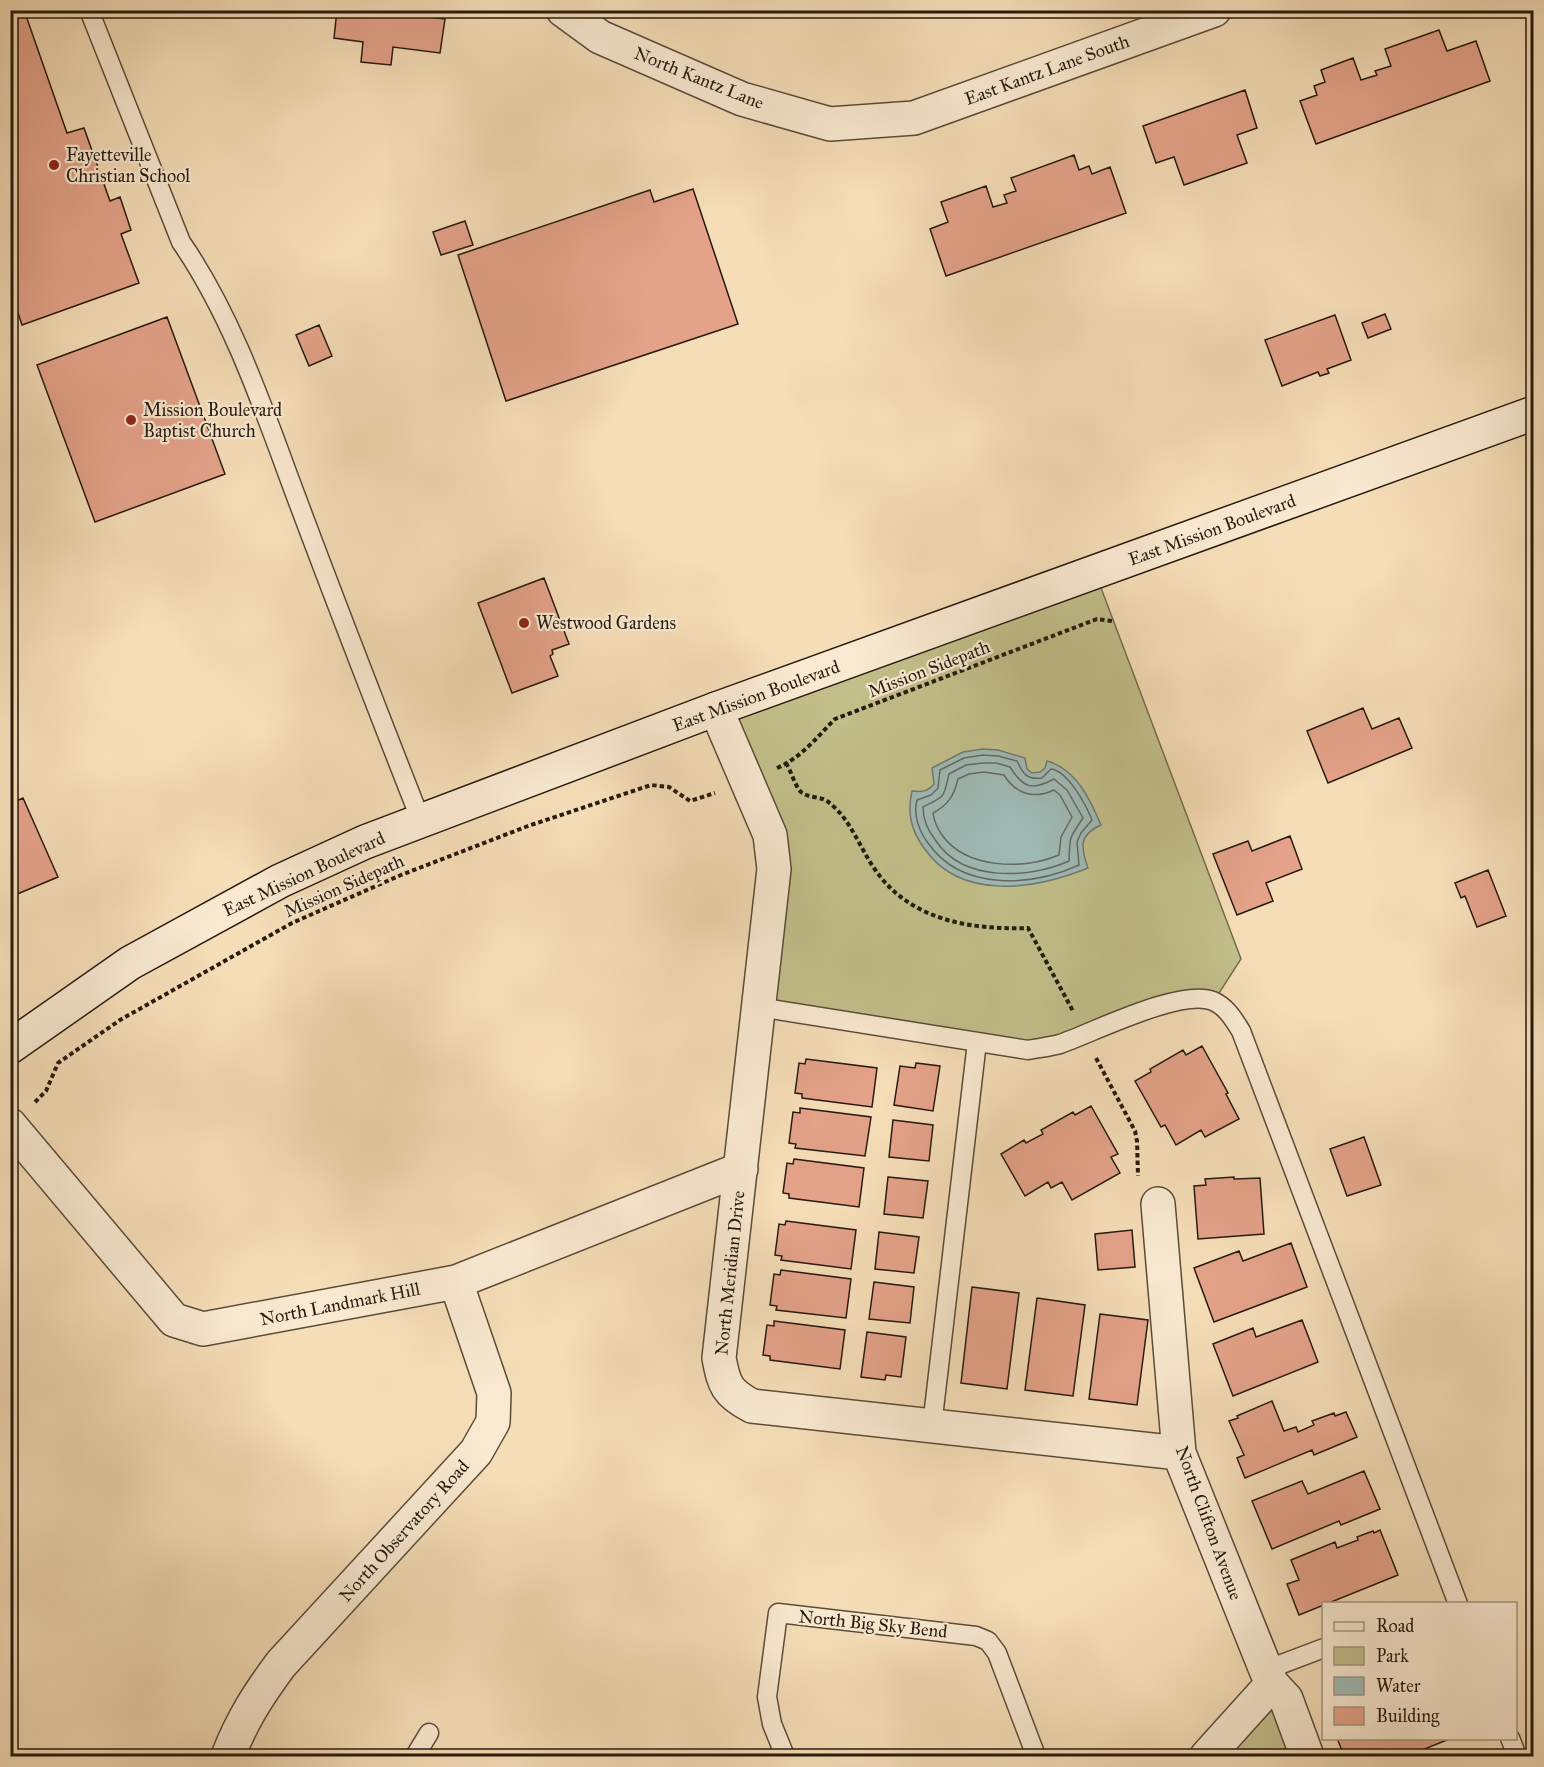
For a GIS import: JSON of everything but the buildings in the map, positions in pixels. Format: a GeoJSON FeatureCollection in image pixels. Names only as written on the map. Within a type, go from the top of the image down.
{"type":"FeatureCollection","features":[{"type":"Feature","properties":{"kind":"street","name":"North Kantz Lane"},"geometry":{"type":"LineString","coordinates":[[563,10],[600,37],[742,99],[830,124],[914,118]]}},
{"type":"Feature","properties":{"kind":"street","name":"East Kantz Lane South"},"geometry":{"type":"LineString","coordinates":[[914,118],[1214,10]]}},
{"type":"Feature","properties":{"kind":"street","name":"East Mission Boulevard"},"geometry":{"type":"LineString","coordinates":[[10,1047],[130,963],[280,881],[365,842],[716,709],[1533,413]]}},
{"type":"Feature","properties":{"kind":"street","name":"North Meridian Drive"},"geometry":{"type":"LineString","coordinates":[[716,709],[770,835],[774,869],[719,1358],[724,1381],[735,1397],[752,1406],[1179,1453]]}},
{"type":"Feature","properties":{"kind":"street","name":"North Landmark Hill"},"geometry":{"type":"LineString","coordinates":[[19,1117],[174,1320],[203,1329],[456,1282],[741,1169]]}},
{"type":"Feature","properties":{"kind":"street","name":"North Clifton Avenue"},"geometry":{"type":"LineString","coordinates":[[1158,1204],[1179,1453],[1269,1677],[1286,1699],[1306,1756]]}},
{"type":"Feature","properties":{"kind":"street","name":"North Observatory Road"},"geometry":{"type":"LineString","coordinates":[[228,1756],[256,1698],[282,1664],[476,1452],[493,1422],[494,1393],[456,1282]]}},
{"type":"Feature","properties":{"kind":"street"},"geometry":{"type":"LineString","coordinates":[[1207,1756],[1269,1677]]}},
{"type":"Feature","properties":{"kind":"lane"},"geometry":{"type":"LineString","coordinates":[[90,10],[181,242],[200,270],[216,300],[255,388],[367,685],[422,821]]}},
{"type":"Feature","properties":{"kind":"lane"},"geometry":{"type":"LineString","coordinates":[[758,1007],[1028,1050],[1058,1044],[1173,1002],[1197,997],[1214,1001],[1230,1013],[1241,1031],[1452,1602]]}},
{"type":"Feature","properties":{"kind":"lane"},"geometry":{"type":"LineString","coordinates":[[932,1426],[977,1042]]}},
{"type":"Feature","properties":{"kind":"lane","name":"North Big Sky Bend"},"geometry":{"type":"LineString","coordinates":[[785,1756],[772,1724],[766,1697],[778,1613],[976,1636],[988,1641],[997,1653],[1036,1756]]}},
{"type":"Feature","properties":{"kind":"lane"},"geometry":{"type":"LineString","coordinates":[[1269,1677],[1322,1649]]}},
{"type":"Feature","properties":{"kind":"lane"},"geometry":{"type":"LineString","coordinates":[[415,1756],[429,1733]]}},
{"type":"Feature","properties":{"kind":"lane"},"geometry":{"type":"LineString","coordinates":[[1511,1740],[1517,1756]]}},
{"type":"Feature","properties":{"kind":"path","name":"Mission Sidepath"},"geometry":{"type":"LineString","coordinates":[[769,771],[786,764],[803,751],[835,719],[1097,620],[1112,621]]}},
{"type":"Feature","properties":{"kind":"path"},"geometry":{"type":"LineString","coordinates":[[786,764],[801,792],[824,800],[835,808],[845,820],[879,876],[896,894],[917,908],[962,925],[998,929],[1028,928],[1086,1034],[1090,1047],[1135,1131],[1138,1191],[1158,1204]]}},
{"type":"Feature","properties":{"kind":"path","name":"Mission Sidepath"},"geometry":{"type":"LineString","coordinates":[[19,1117],[46,1091],[58,1063],[120,1020],[291,923],[401,875],[506,834],[651,785],[669,788],[690,801],[714,793]]}},
{"type":"Feature","properties":{"kind":"green space"},"geometry":{"type":"Polygon","coordinates":[[[1095,572],[1241,959],[1214,1001],[1197,997],[1028,1050],[758,1007],[774,869],[716,709],[1095,572]]]}},
{"type":"Feature","properties":{"kind":"green space"},"geometry":{"type":"Polygon","coordinates":[[[1272,1684],[1307,1756],[1207,1756],[1272,1684]]]}},
{"type":"Feature","properties":{"kind":"water"},"geometry":{"type":"Polygon","coordinates":[[[983,749],[998,750],[1025,758],[1027,769],[1032,773],[1040,772],[1045,768],[1047,761],[1057,765],[1074,778],[1087,795],[1101,825],[1088,833],[1083,843],[1088,868],[1046,881],[1023,885],[978,884],[958,877],[940,865],[924,848],[911,821],[912,791],[924,791],[934,784],[932,768],[963,752],[983,749]]]}},
{"type":"Feature","properties":{"kind":"place","name":"Fayetteville Christian School"},"geometry":{"type":"Point","coordinates":[54,165]}},
{"type":"Feature","properties":{"kind":"place","name":"Mission Boulevard Baptist Church"},"geometry":{"type":"Point","coordinates":[131,420]}},
{"type":"Feature","properties":{"kind":"place","name":"Westwood Gardens"},"geometry":{"type":"Point","coordinates":[524,623]}}]}
